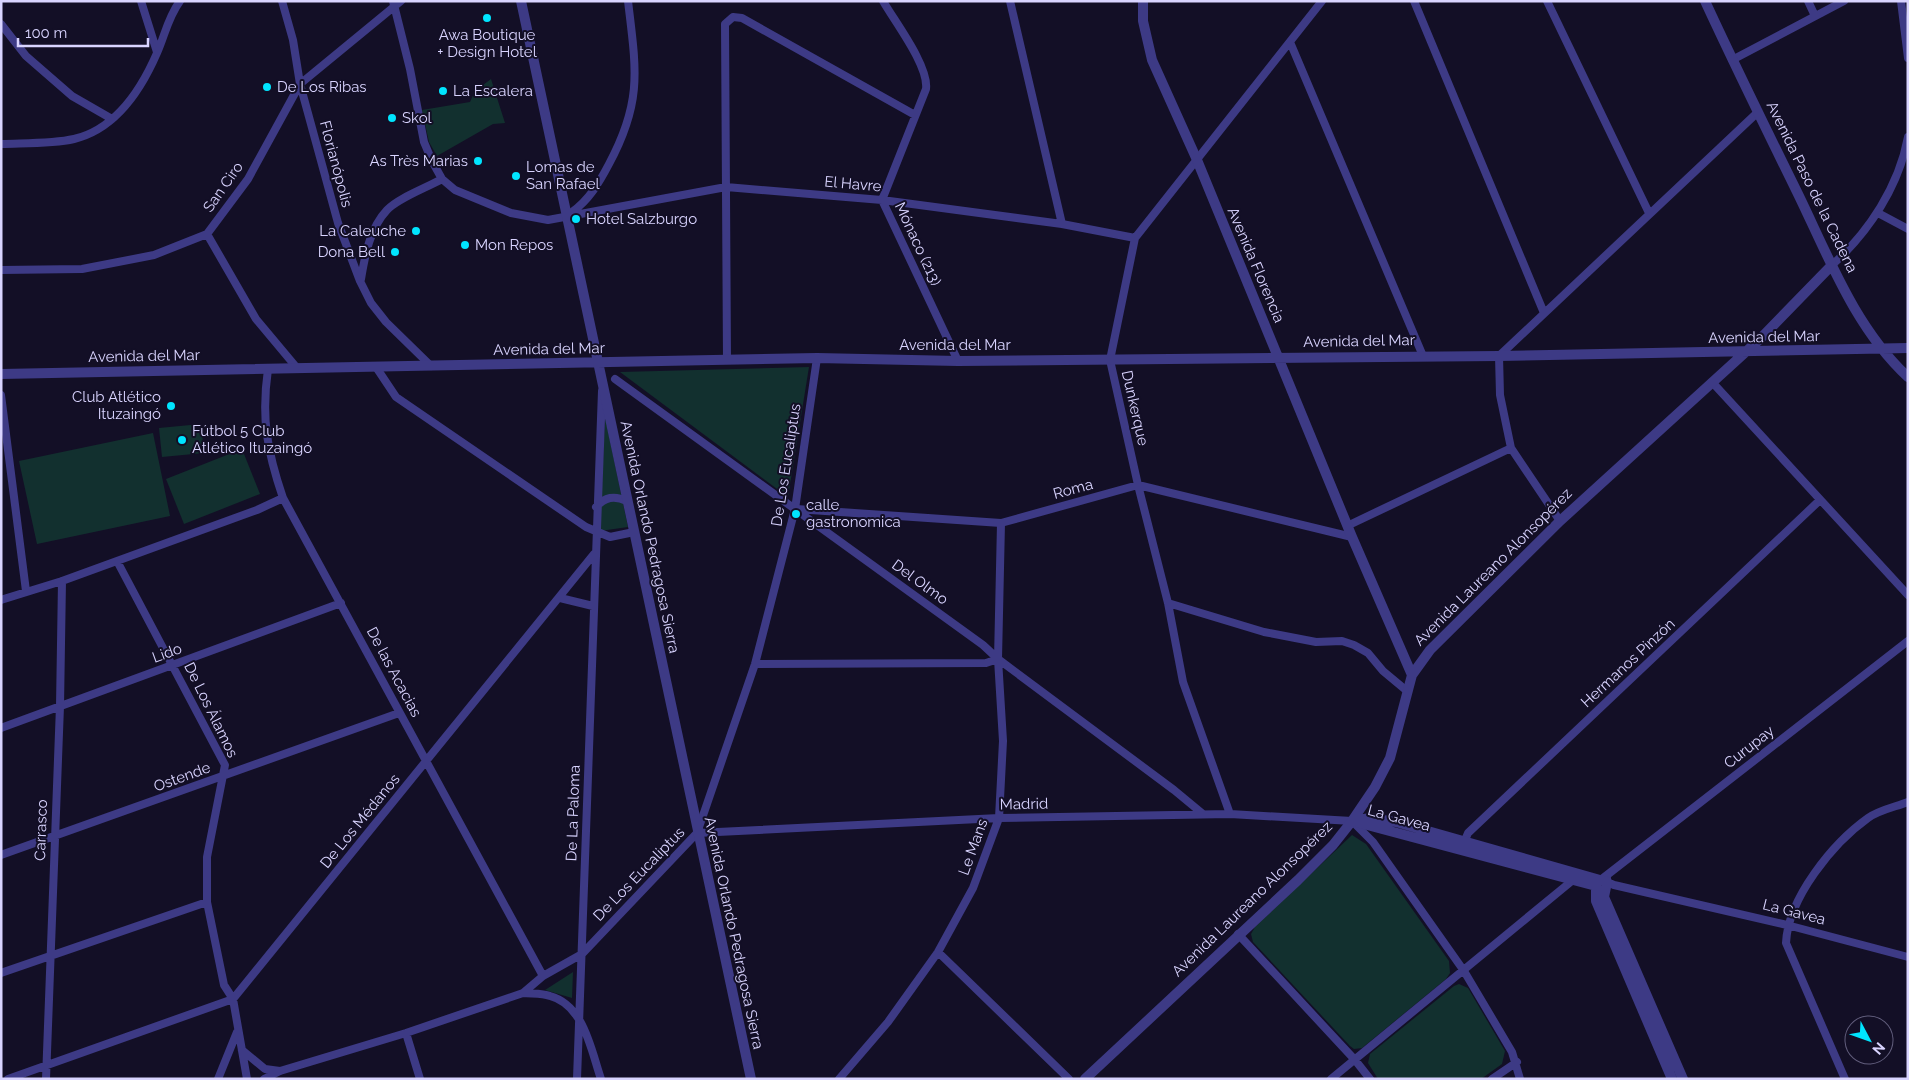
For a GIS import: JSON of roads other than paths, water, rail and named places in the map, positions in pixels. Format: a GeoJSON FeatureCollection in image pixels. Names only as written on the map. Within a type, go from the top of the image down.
{"type":"FeatureCollection","features":[{"type":"Feature","properties":{"kind":"street"},"geometry":{"type":"LineString","coordinates":[[141,1],[157,52]]}},
{"type":"Feature","properties":{"kind":"street"},"geometry":{"type":"LineString","coordinates":[[1,144],[74,139],[96,130],[112,120],[126,107],[142,84],[157,52],[170,14],[180,1]]}},
{"type":"Feature","properties":{"kind":"street","name":"Florianópolis"},"geometry":{"type":"LineString","coordinates":[[282,1],[293,40],[300,84],[338,223],[360,281],[371,303],[381,316],[432,366]]}},
{"type":"Feature","properties":{"kind":"street","name":"Avenida Orlando Pedragosa Sierra"},"geometry":{"type":"LineString","coordinates":[[521,1],[568,215],[626,501],[751,1079]]}},
{"type":"Feature","properties":{"kind":"street"},"geometry":{"type":"LineString","coordinates":[[568,215],[582,206],[601,180],[619,146],[632,110],[636,68],[628,1]]}},
{"type":"Feature","properties":{"kind":"street","name":"Mónaco (213)"},"geometry":{"type":"LineString","coordinates":[[883,1],[927,80],[882,200],[958,362]]}},
{"type":"Feature","properties":{"kind":"street"},"geometry":{"type":"LineString","coordinates":[[1010,1],[1062,224]]}},
{"type":"Feature","properties":{"kind":"street","name":"Avenida Florencia"},"geometry":{"type":"LineString","coordinates":[[1143,1],[1143,21],[1152,60],[1197,160],[1347,526],[1412,675]]}},
{"type":"Feature","properties":{"kind":"street","name":"Dunkerque"},"geometry":{"type":"LineString","coordinates":[[1230,814],[1183,682],[1168,603],[1138,485],[1110,360],[1135,238],[1322,1]]}},
{"type":"Feature","properties":{"kind":"street"},"geometry":{"type":"LineString","coordinates":[[1414,1],[1544,314]]}},
{"type":"Feature","properties":{"kind":"street"},"geometry":{"type":"LineString","coordinates":[[1547,1],[1649,213]]}},
{"type":"Feature","properties":{"kind":"street","name":"Avenida Paso de la Cadena"},"geometry":{"type":"LineString","coordinates":[[1705,1],[1832,265],[1881,349],[1908,377]]}},
{"type":"Feature","properties":{"kind":"street"},"geometry":{"type":"LineString","coordinates":[[1808,1],[1815,16]]}},
{"type":"Feature","properties":{"kind":"street"},"geometry":{"type":"LineString","coordinates":[[1824,1],[1826,10]]}},
{"type":"Feature","properties":{"kind":"street"},"geometry":{"type":"LineString","coordinates":[[1732,60],[1844,1]]}},
{"type":"Feature","properties":{"kind":"street"},"geometry":{"type":"LineString","coordinates":[[1901,1],[1907,36],[1908,58]]}},
{"type":"Feature","properties":{"kind":"street"},"geometry":{"type":"LineString","coordinates":[[360,281],[365,254],[374,229],[388,209],[442,179],[424,142],[396,3]]}},
{"type":"Feature","properties":{"kind":"street","name":"San Ciro"},"geometry":{"type":"LineString","coordinates":[[1,270],[82,269],[154,255],[207,234],[248,179],[300,84],[396,3]]}},
{"type":"Feature","properties":{"kind":"street"},"geometry":{"type":"LineString","coordinates":[[727,360],[725,24],[733,17],[742,18],[915,115]]}},
{"type":"Feature","properties":{"kind":"street"},"geometry":{"type":"LineString","coordinates":[[1,24],[26,56],[72,96],[112,120]]}},
{"type":"Feature","properties":{"kind":"street"},"geometry":{"type":"LineString","coordinates":[[1290,42],[1423,356]]}},
{"type":"Feature","properties":{"kind":"street"},"geometry":{"type":"LineString","coordinates":[[1560,521],[1511,448],[1500,395],[1500,356],[1649,213],[1758,112]]}},
{"type":"Feature","properties":{"kind":"street","name":"Avenida Laureano Alonsopérez"},"geometry":{"type":"LineString","coordinates":[[1085,1079],[1333,845],[1375,787],[1390,758],[1412,675],[1430,650],[1560,521],[1745,352],[1861,236],[1878,213],[1900,165],[1908,137]]}},
{"type":"Feature","properties":{"kind":"street","name":"El Havre"},"geometry":{"type":"LineString","coordinates":[[442,179],[455,190],[511,213],[548,220],[726,187],[882,200],[1062,224],[1135,238]]}},
{"type":"Feature","properties":{"kind":"street"},"geometry":{"type":"LineString","coordinates":[[1878,213],[1908,229]]}},
{"type":"Feature","properties":{"kind":"street"},"geometry":{"type":"LineString","coordinates":[[207,234],[256,320],[297,368]]}},
{"type":"Feature","properties":{"kind":"street","name":"Avenida del Mar"},"geometry":{"type":"LineString","coordinates":[[1,374],[817,358],[958,362],[1500,356],[1908,348]]}},
{"type":"Feature","properties":{"kind":"street","name":"De Los Eucaliptus"},"geometry":{"type":"LineString","coordinates":[[264,1079],[280,1071],[406,1033],[523,993],[543,976],[582,954],[697,833],[755,664],[795,509],[817,358]]}},
{"type":"Feature","properties":{"kind":"street"},"geometry":{"type":"LineString","coordinates":[[376,367],[396,396],[596,532],[610,537]]}},
{"type":"Feature","properties":{"kind":"street","name":"De las Acacias"},"geometry":{"type":"LineString","coordinates":[[268,369],[263,401],[266,432],[272,465],[282,498],[543,976]]}},
{"type":"Feature","properties":{"kind":"street","name":"Del Olmo"},"geometry":{"type":"LineString","coordinates":[[615,380],[983,645],[998,659],[1174,790],[1203,814]]}},
{"type":"Feature","properties":{"kind":"street"},"geometry":{"type":"LineString","coordinates":[[1712,382],[1908,595]]}},
{"type":"Feature","properties":{"kind":"street","name":"De La Paloma"},"geometry":{"type":"LineString","coordinates":[[577,1079],[596,507],[602,383]]}},
{"type":"Feature","properties":{"kind":"street"},"geometry":{"type":"LineString","coordinates":[[1,395],[26,591]]}},
{"type":"Feature","properties":{"kind":"street"},"geometry":{"type":"LineString","coordinates":[[1347,526],[1511,448]]}},
{"type":"Feature","properties":{"kind":"street","name":"Roma"},"geometry":{"type":"LineString","coordinates":[[795,509],[1001,523],[1138,485],[1352,537]]}},
{"type":"Feature","properties":{"kind":"street"},"geometry":{"type":"LineString","coordinates":[[596,507],[607,498],[613,497],[626,501]]}},
{"type":"Feature","properties":{"kind":"street"},"geometry":{"type":"LineString","coordinates":[[1,600],[62,581],[257,510],[282,498]]}},
{"type":"Feature","properties":{"kind":"street","name":"Hermanos Pinzón"},"geometry":{"type":"LineString","coordinates":[[1463,845],[1468,833],[1820,500]]}},
{"type":"Feature","properties":{"kind":"street","name":"Le Mans"},"geometry":{"type":"LineString","coordinates":[[840,1079],[888,1022],[938,952],[973,888],[999,818],[1003,741],[998,659],[1001,523]]}},
{"type":"Feature","properties":{"kind":"street"},"geometry":{"type":"LineString","coordinates":[[595,551],[610,537],[634,532]]}},
{"type":"Feature","properties":{"kind":"street","name":"De Los Médanos"},"geometry":{"type":"LineString","coordinates":[[233,999],[560,598],[595,551]]}},
{"type":"Feature","properties":{"kind":"street","name":"De Los Álamos"},"geometry":{"type":"LineString","coordinates":[[117,561],[174,665],[224,765],[207,857],[207,902],[224,985],[233,999]]}},
{"type":"Feature","properties":{"kind":"street","name":"Carrasco"},"geometry":{"type":"LineString","coordinates":[[46,1079],[60,706],[62,581]]}},
{"type":"Feature","properties":{"kind":"street"},"geometry":{"type":"LineString","coordinates":[[560,598],[593,606]]}},
{"type":"Feature","properties":{"kind":"street","name":"Lido"},"geometry":{"type":"LineString","coordinates":[[1,728],[341,603]]}},
{"type":"Feature","properties":{"kind":"street"},"geometry":{"type":"LineString","coordinates":[[1168,603],[1264,632],[1316,642],[1342,641],[1354,645],[1368,653],[1383,671],[1407,691]]}},
{"type":"Feature","properties":{"kind":"street","name":"Curupay"},"geometry":{"type":"LineString","coordinates":[[1605,882],[1908,642]]}},
{"type":"Feature","properties":{"kind":"street"},"geometry":{"type":"LineString","coordinates":[[755,664],[986,663],[998,659]]}},
{"type":"Feature","properties":{"kind":"street","name":"Ostende"},"geometry":{"type":"LineString","coordinates":[[1,856],[399,713]]}},
{"type":"Feature","properties":{"kind":"street"},"geometry":{"type":"LineString","coordinates":[[1845,1079],[1786,943],[1786,925],[1826,856],[1869,817],[1908,802]]}},
{"type":"Feature","properties":{"kind":"street","name":"Madrid"},"geometry":{"type":"LineString","coordinates":[[697,833],[999,818],[1203,814],[1352,821]]}},
{"type":"Feature","properties":{"kind":"street"},"geometry":{"type":"LineString","coordinates":[[1352,821],[1374,842],[1464,970],[1516,1062],[1520,1079]]}},
{"type":"Feature","properties":{"kind":"street","name":"La Gavea"},"geometry":{"type":"LineString","coordinates":[[1352,821],[1463,845],[1574,876],[1786,925],[1908,957]]}},
{"type":"Feature","properties":{"kind":"street"},"geometry":{"type":"LineString","coordinates":[[1331,1079],[1464,970],[1574,876]]}},
{"type":"Feature","properties":{"kind":"street"},"geometry":{"type":"LineString","coordinates":[[1605,882],[1596,900],[1672,1079]]}},
{"type":"Feature","properties":{"kind":"street"},"geometry":{"type":"LineString","coordinates":[[1605,882],[1604,897],[1683,1079]]}},
{"type":"Feature","properties":{"kind":"street"},"geometry":{"type":"LineString","coordinates":[[1,973],[207,902]]}},
{"type":"Feature","properties":{"kind":"street"},"geometry":{"type":"LineString","coordinates":[[1238,934],[1355,1060],[1370,1079]]}},
{"type":"Feature","properties":{"kind":"street"},"geometry":{"type":"LineString","coordinates":[[938,952],[1068,1079]]}},
{"type":"Feature","properties":{"kind":"street"},"geometry":{"type":"LineString","coordinates":[[523,993],[550,996],[565,1002],[580,1018],[601,1079]]}},
{"type":"Feature","properties":{"kind":"street"},"geometry":{"type":"LineString","coordinates":[[8,1079],[233,999],[247,1079]]}},
{"type":"Feature","properties":{"kind":"street"},"geometry":{"type":"LineString","coordinates":[[218,1079],[238,1030]]}},
{"type":"Feature","properties":{"kind":"street"},"geometry":{"type":"LineString","coordinates":[[406,1033],[420,1079]]}},
{"type":"Feature","properties":{"kind":"street"},"geometry":{"type":"LineString","coordinates":[[241,1049],[265,1070],[280,1071]]}},
{"type":"Feature","properties":{"kind":"street"},"geometry":{"type":"LineString","coordinates":[[1492,1079],[1516,1062]]}},
{"type":"Feature","properties":{"kind":"place","name":"Awa Boutique + Design Hotel"},"geometry":{"type":"Point","coordinates":[487,18]}},
{"type":"Feature","properties":{"kind":"place","name":"De Los Ribas"},"geometry":{"type":"Point","coordinates":[267,87]}},
{"type":"Feature","properties":{"kind":"place","name":"La Escalera"},"geometry":{"type":"Point","coordinates":[443,91]}},
{"type":"Feature","properties":{"kind":"place","name":"Skol"},"geometry":{"type":"Point","coordinates":[392,118]}},
{"type":"Feature","properties":{"kind":"place","name":"As Très Marias"},"geometry":{"type":"Point","coordinates":[478,161]}},
{"type":"Feature","properties":{"kind":"place","name":"Lomas de San Rafael"},"geometry":{"type":"Point","coordinates":[516,176]}},
{"type":"Feature","properties":{"kind":"place","name":"Hotel Salzburgo"},"geometry":{"type":"Point","coordinates":[576,219]}},
{"type":"Feature","properties":{"kind":"place","name":"La Caleuche"},"geometry":{"type":"Point","coordinates":[416,231]}},
{"type":"Feature","properties":{"kind":"place","name":"Mon Repos"},"geometry":{"type":"Point","coordinates":[465,245]}},
{"type":"Feature","properties":{"kind":"place","name":"Dona Bell"},"geometry":{"type":"Point","coordinates":[395,252]}},
{"type":"Feature","properties":{"kind":"place","name":"Club Atlético Ituzaingó"},"geometry":{"type":"Point","coordinates":[171,406]}},
{"type":"Feature","properties":{"kind":"place","name":"Fútbol 5 Club Atlético Ituzaingó"},"geometry":{"type":"Point","coordinates":[182,440]}},
{"type":"Feature","properties":{"kind":"place","name":"calle gastronomica"},"geometry":{"type":"Point","coordinates":[796,514]}}]}
